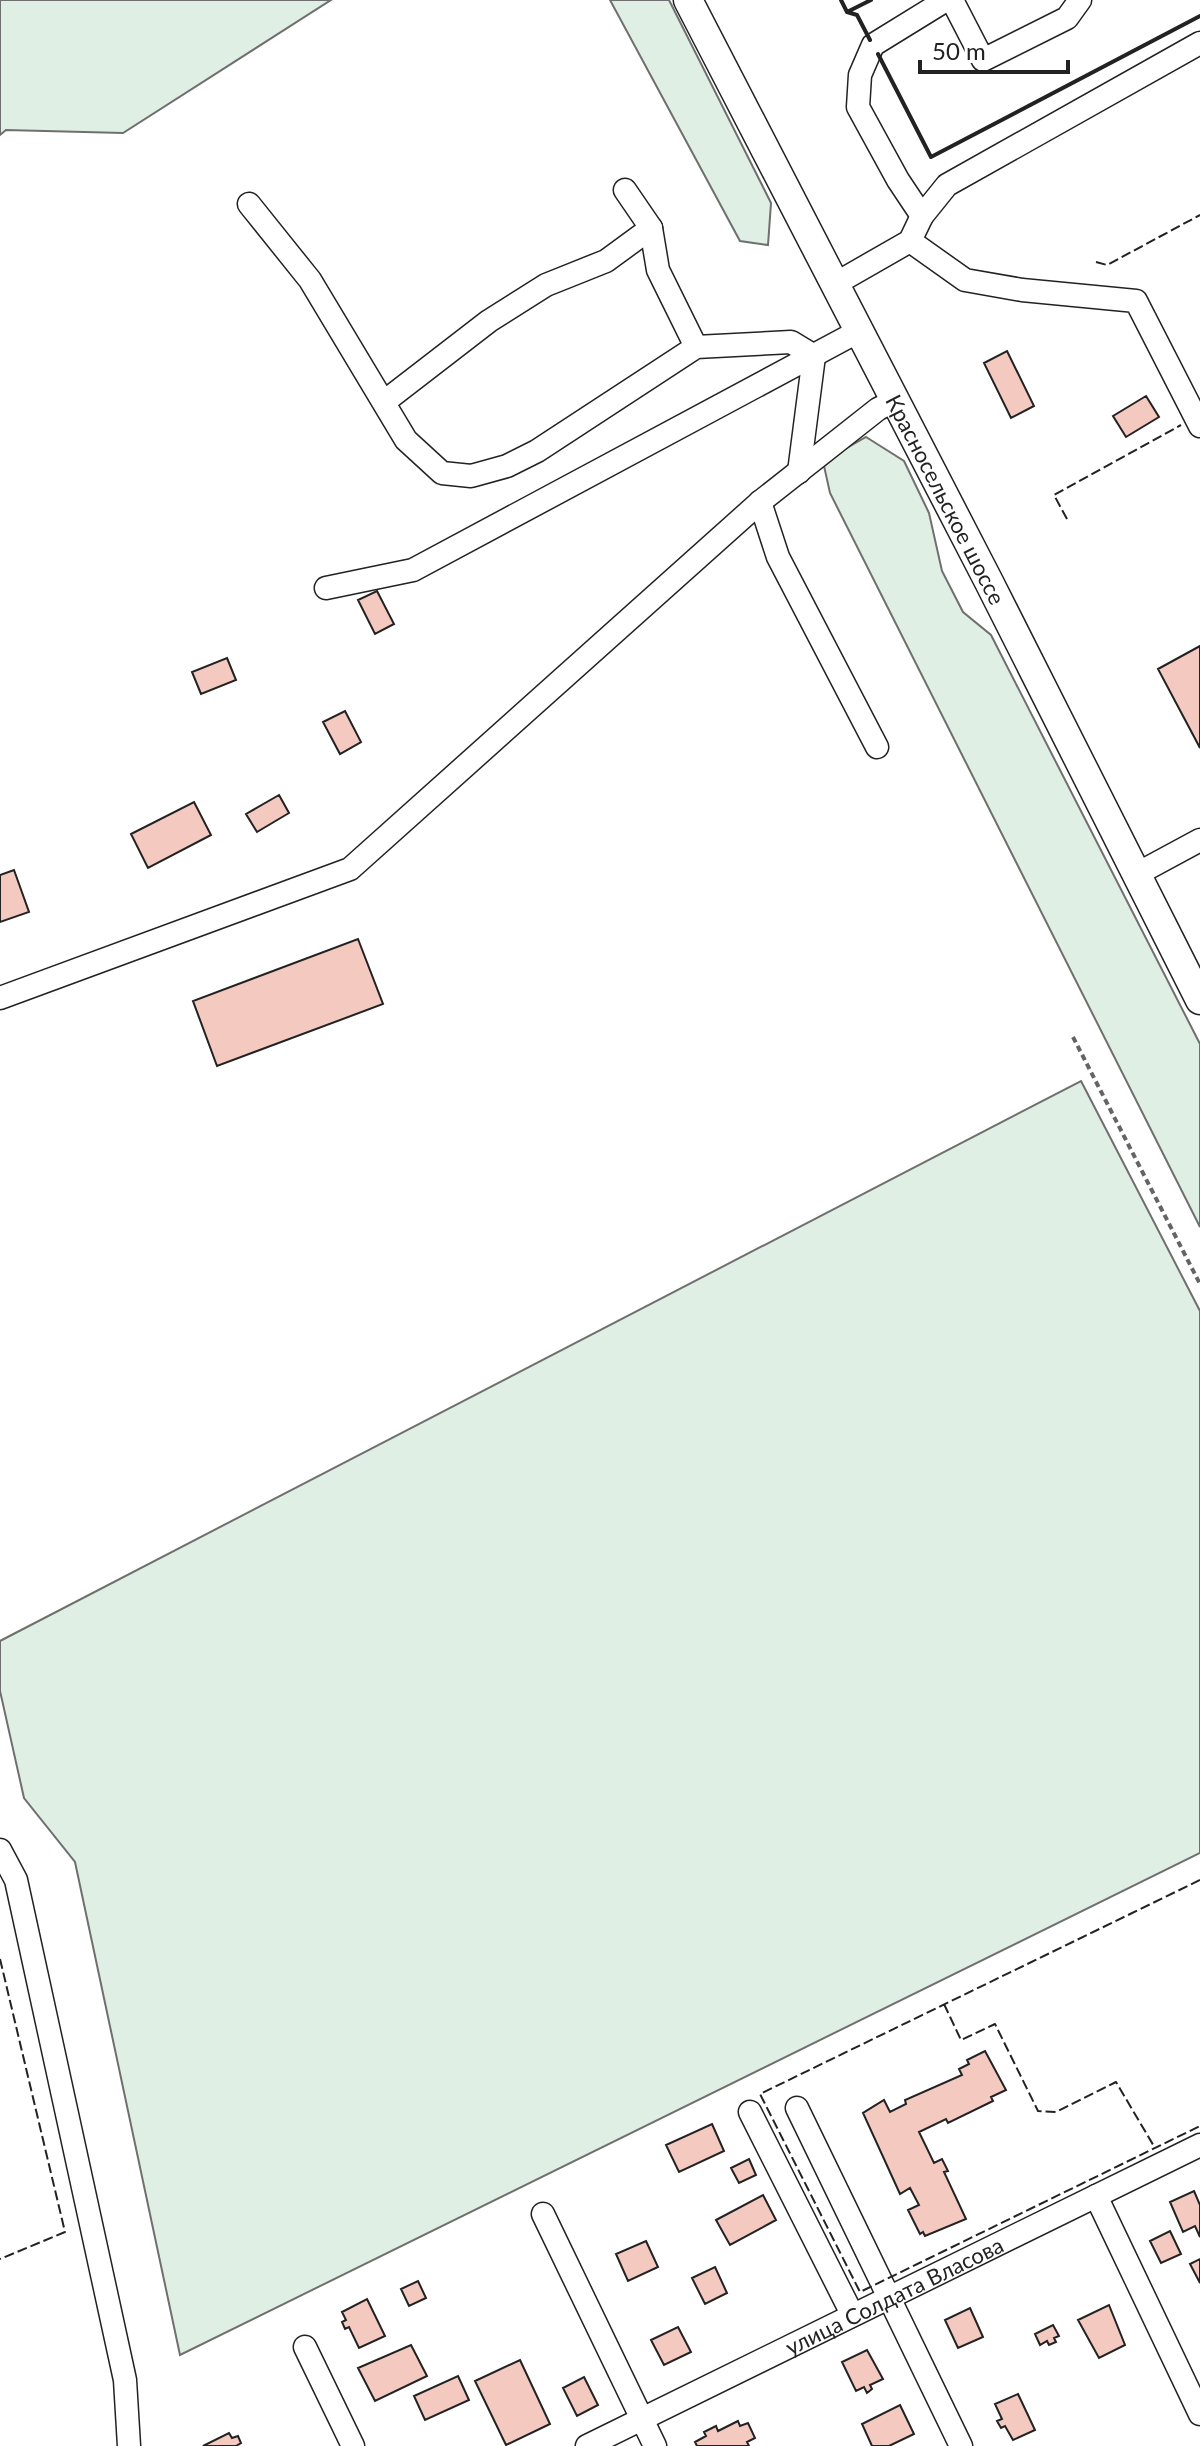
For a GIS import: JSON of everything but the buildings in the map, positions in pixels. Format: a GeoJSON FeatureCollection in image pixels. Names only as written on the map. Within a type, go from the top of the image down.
{"type":"FeatureCollection","features":[{"type":"Feature","properties":{"kind":"main road","name":"Красносельское шоссе"},"geometry":{"type":"LineString","coordinates":[[696,2],[894,401],[1200,1000]]}},
{"type":"Feature","properties":{"kind":"street"},"geometry":{"type":"LineString","coordinates":[[922,216],[898,180],[858,107],[860,75],[873,45],[949,0],[983,60],[1067,18],[1080,0]]}},
{"type":"Feature","properties":{"kind":"street"},"geometry":{"type":"LineString","coordinates":[[835,284],[910,241],[922,216],[947,185],[1200,43]]}},
{"type":"Feature","properties":{"kind":"street"},"geometry":{"type":"LineString","coordinates":[[625,190],[651,228],[658,270],[696,347]]}},
{"type":"Feature","properties":{"kind":"street"},"geometry":{"type":"LineString","coordinates":[[249,204],[310,280],[406,440],[442,473],[471,476],[507,466],[537,451],[696,347],[791,342],[814,356]]}},
{"type":"Feature","properties":{"kind":"street"},"geometry":{"type":"LineString","coordinates":[[384,402],[489,321],[546,285],[606,261],[651,228]]}},
{"type":"Feature","properties":{"kind":"street"},"geometry":{"type":"LineString","coordinates":[[910,241],[965,280],[1022,290],[1136,301],[1200,426]]}},
{"type":"Feature","properties":{"kind":"street"},"geometry":{"type":"LineString","coordinates":[[326,588],[413,570],[859,331]]}},
{"type":"Feature","properties":{"kind":"street"},"geometry":{"type":"LineString","coordinates":[[799,472],[814,356]]}},
{"type":"Feature","properties":{"kind":"street"},"geometry":{"type":"LineString","coordinates":[[0,998],[350,869],[760,502],[878,409],[894,401]]}},
{"type":"Feature","properties":{"kind":"street"},"geometry":{"type":"LineString","coordinates":[[760,502],[778,557],[877,747]]}},
{"type":"Feature","properties":{"kind":"street"},"geometry":{"type":"LineString","coordinates":[[1137,874],[1200,840]]}},
{"type":"Feature","properties":{"kind":"street"},"geometry":{"type":"LineString","coordinates":[[1,1850],[16,1880],[125,2380],[129,2446]]}},
{"type":"Feature","properties":{"kind":"street"},"geometry":{"type":"LineString","coordinates":[[797,2108],[961,2446]]}},
{"type":"Feature","properties":{"kind":"street"},"geometry":{"type":"LineString","coordinates":[[750,2112],[852,2314]]}},
{"type":"Feature","properties":{"kind":"street","name":"улица Солдата Власова"},"geometry":{"type":"LineString","coordinates":[[587,2446],[1200,2145]]}},
{"type":"Feature","properties":{"kind":"street"},"geometry":{"type":"LineString","coordinates":[[1096,2196],[1200,2414]]}},
{"type":"Feature","properties":{"kind":"street"},"geometry":{"type":"LineString","coordinates":[[543,2214],[655,2446]]}},
{"type":"Feature","properties":{"kind":"street"},"geometry":{"type":"LineString","coordinates":[[305,2347],[353,2446]]}},
{"type":"Feature","properties":{"kind":"path"},"geometry":{"type":"LineString","coordinates":[[1073,1037],[1200,1284]]}},
{"type":"Feature","properties":{"kind":"green space"},"geometry":{"type":"Polygon","coordinates":[[[0,0],[331,0],[123,133],[6,130],[0,135],[0,0]]]}},
{"type":"Feature","properties":{"kind":"green space"},"geometry":{"type":"Polygon","coordinates":[[[610,0],[669,0],[771,203],[768,245],[740,241],[610,0]]]}},
{"type":"Feature","properties":{"kind":"green space"},"geometry":{"type":"Polygon","coordinates":[[[866,437],[904,461],[929,513],[942,571],[963,612],[991,635],[1200,1044],[1200,1227],[830,493],[824,466],[866,437]]]}},
{"type":"Feature","properties":{"kind":"green space"},"geometry":{"type":"Polygon","coordinates":[[[1081,1081],[1200,1311],[1200,1853],[180,2355],[75,1862],[24,1798],[0,1691],[0,1641],[1081,1081]]]}},
{"type":"Feature","properties":{"kind":"fence"},"geometry":{"type":"LineString","coordinates":[[1096,262],[1107,265],[1200,215]]}},
{"type":"Feature","properties":{"kind":"fence"},"geometry":{"type":"LineString","coordinates":[[1067,519],[1054,495],[1181,425]]}},
{"type":"Feature","properties":{"kind":"fence"},"geometry":{"type":"LineString","coordinates":[[1200,1880],[760,2094],[860,2292],[1200,2126]]}},
{"type":"Feature","properties":{"kind":"fence"},"geometry":{"type":"LineString","coordinates":[[0,1959],[65,2232],[0,2259]]}},
{"type":"Feature","properties":{"kind":"fence"},"geometry":{"type":"LineString","coordinates":[[944,2004],[961,2040],[995,2024],[1038,2111],[1056,2112],[1116,2082],[1155,2148]]}},
{"type":"Feature","properties":{"kind":"wall"},"geometry":{"type":"LineString","coordinates":[[841,0],[847,12],[857,15],[870,40]]}},
{"type":"Feature","properties":{"kind":"wall"},"geometry":{"type":"LineString","coordinates":[[847,12],[871,0]]}},
{"type":"Feature","properties":{"kind":"wall"},"geometry":{"type":"LineString","coordinates":[[878,54],[931,157],[1200,16]]}}]}
